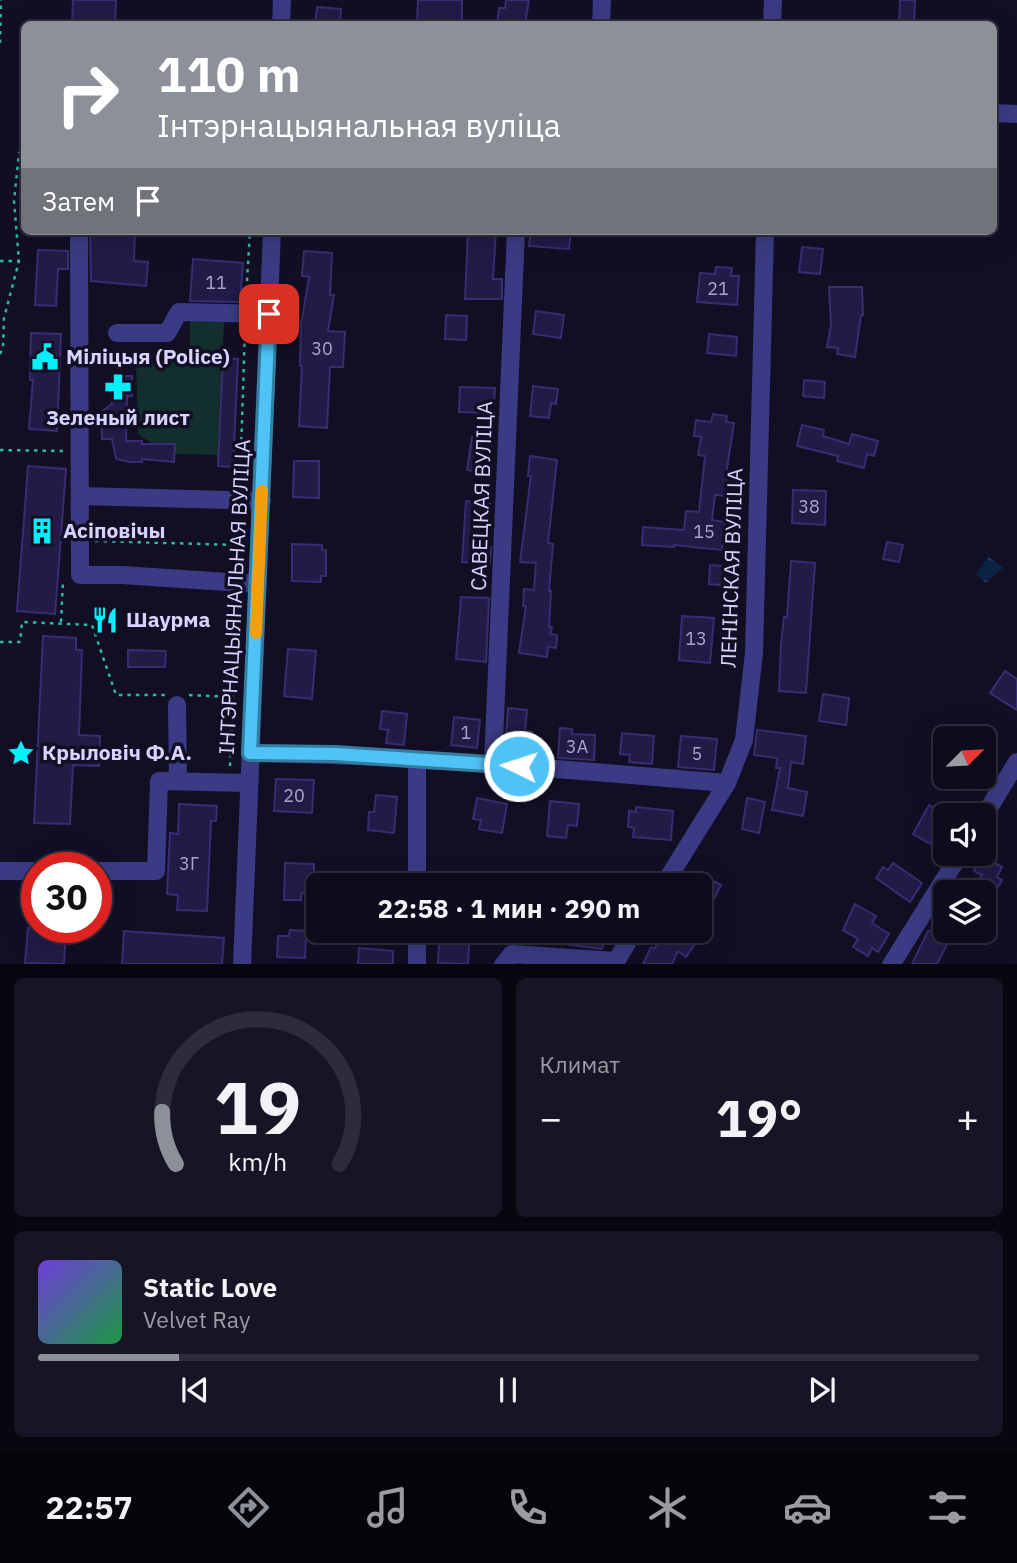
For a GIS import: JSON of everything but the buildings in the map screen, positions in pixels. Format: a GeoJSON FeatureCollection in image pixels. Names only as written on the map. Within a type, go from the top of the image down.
{"type":"FeatureCollection","features":[{"type":"Feature","properties":{"kind":"street"},"geometry":{"type":"LineString","coordinates":[[281,21],[282,0]]}},
{"type":"Feature","properties":{"kind":"street"},"geometry":{"type":"LineString","coordinates":[[601,21],[602,0]]}},
{"type":"Feature","properties":{"kind":"street"},"geometry":{"type":"LineString","coordinates":[[772,0],[772,21]]}},
{"type":"Feature","properties":{"kind":"street"},"geometry":{"type":"LineString","coordinates":[[997,113],[1017,114],[1017,97]]}},
{"type":"Feature","properties":{"kind":"street"},"geometry":{"type":"LineString","coordinates":[[79,235],[80,575],[122,575],[258,584]]}},
{"type":"Feature","properties":{"kind":"street","name":"ІНТЭРНАЦЫЯНАЛЬНАЯ ВУЛІЦА"},"geometry":{"type":"LineString","coordinates":[[243,964],[272,235]]}},
{"type":"Feature","properties":{"kind":"street","name":"САВЕЦКАЯ ВУЛІЦА"},"geometry":{"type":"LineString","coordinates":[[494,764],[516,235]]}},
{"type":"Feature","properties":{"kind":"street","name":"ЛЕНІНСКАЯ ВУЛІЦА"},"geometry":{"type":"LineString","coordinates":[[671,873],[727,783],[744,740],[754,653],[765,235]]}},
{"type":"Feature","properties":{"kind":"street"},"geometry":{"type":"LineString","coordinates":[[117,333],[167,333],[179,312],[269,314]]}},
{"type":"Feature","properties":{"kind":"street"},"geometry":{"type":"LineString","coordinates":[[80,496],[262,501]]}},
{"type":"Feature","properties":{"kind":"street"},"geometry":{"type":"LineString","coordinates":[[175,699],[178,781]]}},
{"type":"Feature","properties":{"kind":"street"},"geometry":{"type":"LineString","coordinates":[[250,753],[335,754],[494,764],[727,783]]}},
{"type":"Feature","properties":{"kind":"street"},"geometry":{"type":"LineString","coordinates":[[417,760],[417,873]]}},
{"type":"Feature","properties":{"kind":"street"},"geometry":{"type":"LineString","coordinates":[[992,803],[1017,762]]}},
{"type":"Feature","properties":{"kind":"street"},"geometry":{"type":"LineString","coordinates":[[112,871],[156,871],[159,781],[249,783]]}},
{"type":"Feature","properties":{"kind":"street"},"geometry":{"type":"LineString","coordinates":[[891,964],[952,866]]}},
{"type":"Feature","properties":{"kind":"street"},"geometry":{"type":"LineString","coordinates":[[0,871],[21,871]]}},
{"type":"Feature","properties":{"kind":"street"},"geometry":{"type":"LineString","coordinates":[[417,943],[417,964]]}},
{"type":"Feature","properties":{"kind":"street"},"geometry":{"type":"LineString","coordinates":[[503,964],[512,954],[615,962],[627,943]]}},
{"type":"Feature","properties":{"kind":"path"},"geometry":{"type":"LineString","coordinates":[[0,43],[1,0]]}},
{"type":"Feature","properties":{"kind":"path"},"geometry":{"type":"LineString","coordinates":[[0,354],[3,348],[4,318],[19,261],[14,201],[21,151]]}},
{"type":"Feature","properties":{"kind":"path"},"geometry":{"type":"LineString","coordinates":[[0,261],[19,261]]}},
{"type":"Feature","properties":{"kind":"path"},"geometry":{"type":"LineString","coordinates":[[0,450],[80,451]]}},
{"type":"Feature","properties":{"kind":"path"},"geometry":{"type":"LineString","coordinates":[[80,541],[239,545]]}},
{"type":"Feature","properties":{"kind":"path"},"geometry":{"type":"LineString","coordinates":[[0,642],[20,642],[22,622],[92,625],[116,695],[175,699],[233,697]]}},
{"type":"Feature","properties":{"kind":"green space"},"geometry":{"type":"Polygon","coordinates":[[[190,321],[224,322],[218,455],[175,454],[175,444],[153,444],[138,434],[136,359],[178,361],[190,346],[190,321]]]}},
{"type":"Feature","properties":{"kind":"water"},"geometry":{"type":"Polygon","coordinates":[[[988,557],[1004,567],[986,583],[976,574],[988,557]]]}},
{"type":"Feature","properties":{"kind":"slow traffic"},"geometry":{"type":"LineString","coordinates":[[256,633],[262,491]]}},
{"type":"Feature","properties":{"kind":"place","name":"Міліцыя (Police)"},"geometry":{"type":"Point","coordinates":[45,357]}},
{"type":"Feature","properties":{"kind":"place","name":"Зеленый лист"},"geometry":{"type":"Point","coordinates":[118,387]}},
{"type":"Feature","properties":{"kind":"place","name":"Асіповічы"},"geometry":{"type":"Point","coordinates":[42,531]}},
{"type":"Feature","properties":{"kind":"place","name":"Шаурма"},"geometry":{"type":"Point","coordinates":[105,620]}},
{"type":"Feature","properties":{"kind":"place","name":"Крыловіч Ф.А."},"geometry":{"type":"Point","coordinates":[21,753]}},
{"type":"Feature","properties":{"kind":"route"},"geometry":{"type":"LineString","coordinates":[[269,314],[250,753],[335,754],[519,766]]}}]}
